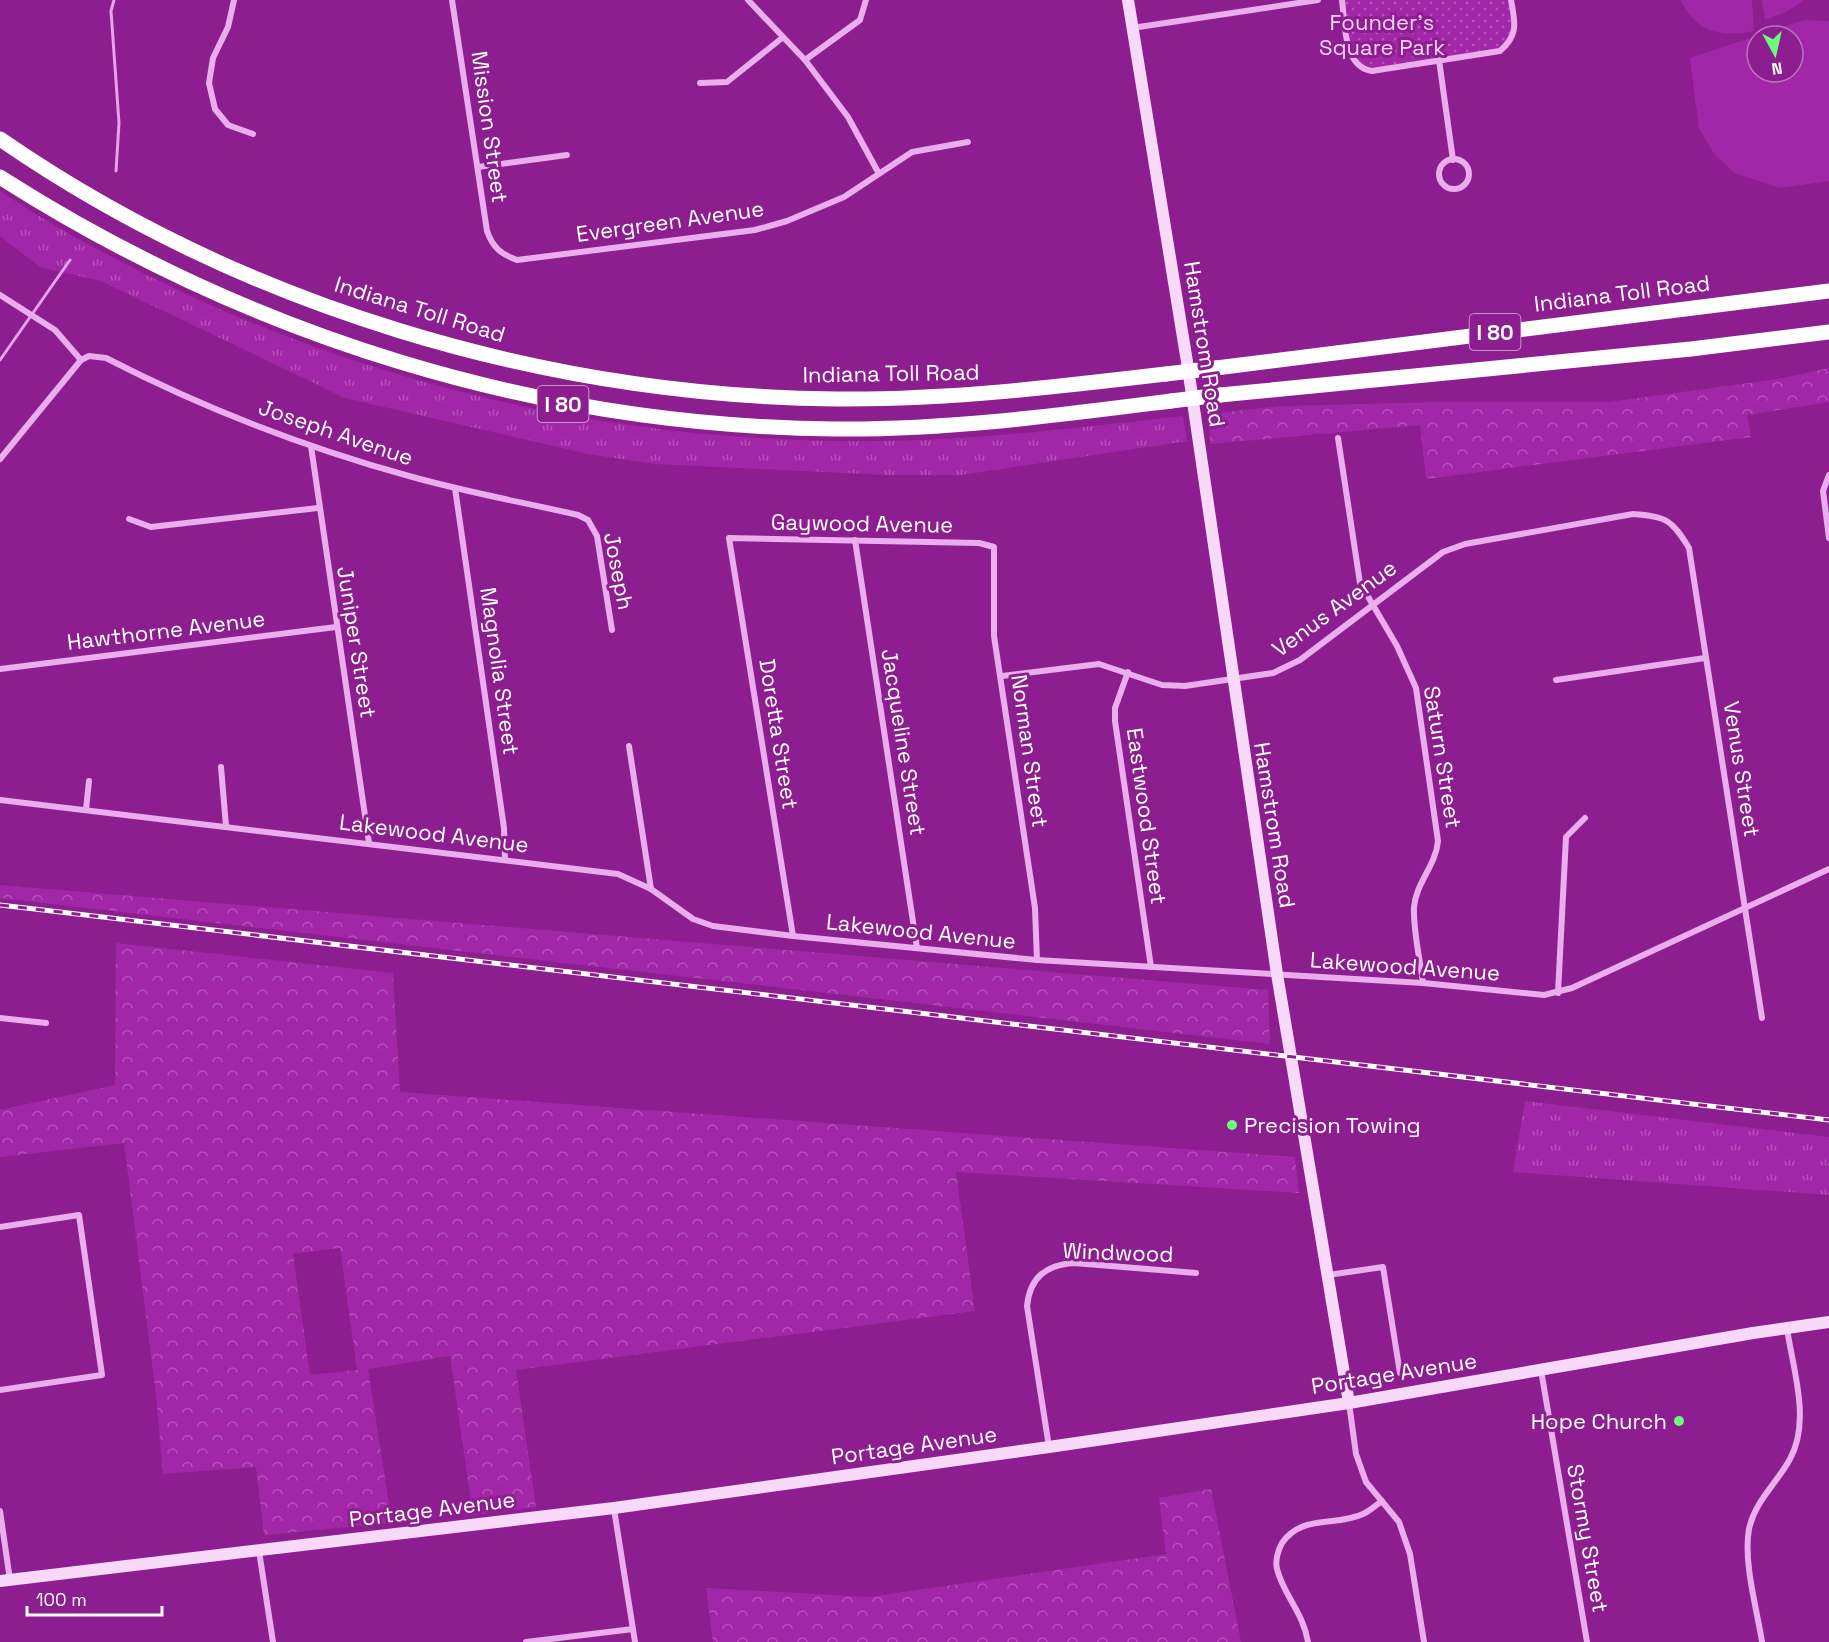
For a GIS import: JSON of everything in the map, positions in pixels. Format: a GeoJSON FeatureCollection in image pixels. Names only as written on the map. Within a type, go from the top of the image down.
{"type":"FeatureCollection","features":[{"type":"Feature","properties":{"kind":"highway","name":"Indiana Toll Road"},"geometry":{"type":"LineString","coordinates":[[0,139],[111,207],[247,273],[408,333],[530,364],[665,388],[750,396],[836,399],[978,395],[1216,368],[1829,291]]}},
{"type":"Feature","properties":{"kind":"highway","name":"I 80"},"geometry":{"type":"LineString","coordinates":[[0,177],[99,237],[162,270],[280,322],[405,365],[492,388],[588,408],[716,425],[837,429],[979,423],[1220,395],[1829,332]]}},
{"type":"Feature","properties":{"kind":"highway"},"geometry":{"type":"LineString","coordinates":[[1773,297],[1829,286]]}},
{"type":"Feature","properties":{"kind":"highway"},"geometry":{"type":"LineString","coordinates":[[1780,338],[1829,337]]}},
{"type":"Feature","properties":{"kind":"street"},"geometry":{"type":"LineString","coordinates":[[234,0],[228,27],[213,58],[209,83],[215,109],[228,125],[253,134]]}},
{"type":"Feature","properties":{"kind":"street","name":"Mission Street"},"geometry":{"type":"LineString","coordinates":[[452,0],[487,231],[491,244],[502,255]]}},
{"type":"Feature","properties":{"kind":"street"},"geometry":{"type":"LineString","coordinates":[[748,0],[805,60],[848,117],[878,172]]}},
{"type":"Feature","properties":{"kind":"street"},"geometry":{"type":"LineString","coordinates":[[805,60],[860,20],[866,0]]}},
{"type":"Feature","properties":{"kind":"street","name":"Hamstrom Road"},"geometry":{"type":"LineString","coordinates":[[1128,0],[1188,368],[1276,974],[1356,1454],[1366,1482],[1399,1522],[1410,1554],[1424,1642]]}},
{"type":"Feature","properties":{"kind":"street"},"geometry":{"type":"LineString","coordinates":[[1132,28],[1318,0]]}},
{"type":"Feature","properties":{"kind":"street"},"geometry":{"type":"LineString","coordinates":[[1342,0],[1350,52],[1356,63],[1364,70],[1500,51],[1514,39],[1516,28],[1511,0]]}},
{"type":"Feature","properties":{"kind":"street"},"geometry":{"type":"LineString","coordinates":[[700,83],[727,82],[783,38]]}},
{"type":"Feature","properties":{"kind":"street"},"geometry":{"type":"LineString","coordinates":[[1439,60],[1453,160]]}},
{"type":"Feature","properties":{"kind":"street","name":"Evergreen Avenue"},"geometry":{"type":"LineString","coordinates":[[502,255],[517,260],[755,230],[787,221],[844,197],[898,159],[923,148],[968,142]]}},
{"type":"Feature","properties":{"kind":"street"},"geometry":{"type":"LineString","coordinates":[[478,167],[567,155]]}},
{"type":"Feature","properties":{"kind":"street"},"geometry":{"type":"LineString","coordinates":[[1453,160],[1461,161],[1468,172],[1464,184],[1456,189],[1443,185],[1439,176],[1444,163],[1453,160]]}},
{"type":"Feature","properties":{"kind":"street"},"geometry":{"type":"LineString","coordinates":[[0,296],[55,330],[81,360],[0,459]]}},
{"type":"Feature","properties":{"kind":"street","name":"Joseph Avenue"},"geometry":{"type":"LineString","coordinates":[[81,360],[89,356],[106,358],[250,423],[311,446],[455,488],[578,515],[588,520]]}},
{"type":"Feature","properties":{"kind":"street","name":"Saturn Street"},"geometry":{"type":"LineString","coordinates":[[1338,438],[1360,584],[1371,606],[1397,646],[1416,688],[1438,841],[1437,856],[1420,885],[1414,907],[1423,983]]}},
{"type":"Feature","properties":{"kind":"street","name":"Juniper Street"},"geometry":{"type":"LineString","coordinates":[[311,446],[318,508],[369,843]]}},
{"type":"Feature","properties":{"kind":"street"},"geometry":{"type":"LineString","coordinates":[[1827,477],[1823,493],[1829,538]]}},
{"type":"Feature","properties":{"kind":"street","name":"Magnolia Street"},"geometry":{"type":"LineString","coordinates":[[455,488],[504,828],[505,860]]}},
{"type":"Feature","properties":{"kind":"street"},"geometry":{"type":"LineString","coordinates":[[129,519],[151,527],[318,508]]}},
{"type":"Feature","properties":{"kind":"street","name":"Venus Avenue"},"geometry":{"type":"LineString","coordinates":[[1002,676],[1098,664],[1162,685],[1173,686],[1274,673],[1300,660],[1443,552],[1465,544],[1633,514],[1659,516],[1678,529]]}},
{"type":"Feature","properties":{"kind":"street","name":"Joseph"},"geometry":{"type":"LineString","coordinates":[[588,520],[597,536],[612,630]]}},
{"type":"Feature","properties":{"kind":"street","name":"Venus Street"},"geometry":{"type":"LineString","coordinates":[[1678,529],[1689,548],[1762,1018]]}},
{"type":"Feature","properties":{"kind":"street","name":"Gaywood Avenue"},"geometry":{"type":"LineString","coordinates":[[729,538],[979,543],[994,547]]}},
{"type":"Feature","properties":{"kind":"street","name":"Doretta Street"},"geometry":{"type":"LineString","coordinates":[[729,538],[793,936]]}},
{"type":"Feature","properties":{"kind":"street","name":"Jacqueline Street"},"geometry":{"type":"LineString","coordinates":[[855,540],[917,948]]}},
{"type":"Feature","properties":{"kind":"street","name":"Norman Street"},"geometry":{"type":"LineString","coordinates":[[994,547],[994,636],[1002,676],[1035,908],[1037,960]]}},
{"type":"Feature","properties":{"kind":"street","name":"Hawthorne Avenue"},"geometry":{"type":"LineString","coordinates":[[0,669],[336,627]]}},
{"type":"Feature","properties":{"kind":"street"},"geometry":{"type":"LineString","coordinates":[[1556,680],[1705,658]]}},
{"type":"Feature","properties":{"kind":"street","name":"Eastwood Street"},"geometry":{"type":"LineString","coordinates":[[1128,672],[1115,708],[1115,721],[1150,967]]}},
{"type":"Feature","properties":{"kind":"street"},"geometry":{"type":"LineString","coordinates":[[629,746],[651,889]]}},
{"type":"Feature","properties":{"kind":"street"},"geometry":{"type":"LineString","coordinates":[[221,767],[226,826]]}},
{"type":"Feature","properties":{"kind":"street"},"geometry":{"type":"LineString","coordinates":[[86,809],[89,782]]}},
{"type":"Feature","properties":{"kind":"street","name":"Lakewood Avenue"},"geometry":{"type":"LineString","coordinates":[[0,800],[618,874],[651,889],[693,919],[713,926],[1037,960],[1423,983],[1544,995],[1558,993],[1829,869]]}},
{"type":"Feature","properties":{"kind":"street"},"geometry":{"type":"LineString","coordinates":[[1558,993],[1566,837],[1585,818]]}},
{"type":"Feature","properties":{"kind":"street"},"geometry":{"type":"LineString","coordinates":[[0,1018],[46,1023]]}},
{"type":"Feature","properties":{"kind":"street"},"geometry":{"type":"LineString","coordinates":[[0,1227],[79,1215],[102,1375],[0,1390]]}},
{"type":"Feature","properties":{"kind":"street","name":"Windwood"},"geometry":{"type":"LineString","coordinates":[[1049,1448],[1027,1306],[1028,1292],[1034,1280],[1043,1271],[1057,1265],[1074,1263],[1196,1273]]}},
{"type":"Feature","properties":{"kind":"street"},"geometry":{"type":"LineString","coordinates":[[1327,1276],[1383,1267],[1400,1373]]}},
{"type":"Feature","properties":{"kind":"street","name":"Portage Avenue"},"geometry":{"type":"LineString","coordinates":[[5,1580],[614,1508],[1049,1448],[1349,1403],[1829,1322]]}},
{"type":"Feature","properties":{"kind":"street"},"geometry":{"type":"LineString","coordinates":[[1762,1642],[1748,1538],[1755,1510],[1790,1460],[1798,1435],[1800,1413],[1787,1329]]}},
{"type":"Feature","properties":{"kind":"street","name":"Stormy Street"},"geometry":{"type":"LineString","coordinates":[[1541,1370],[1587,1642]]}},
{"type":"Feature","properties":{"kind":"street"},"geometry":{"type":"LineString","coordinates":[[1308,1642],[1298,1608],[1281,1583],[1276,1565],[1279,1548],[1290,1532],[1310,1523],[1362,1515],[1382,1501]]}},
{"type":"Feature","properties":{"kind":"street"},"geometry":{"type":"LineString","coordinates":[[614,1508],[635,1642]]}},
{"type":"Feature","properties":{"kind":"street"},"geometry":{"type":"LineString","coordinates":[[0,1511],[5,1580]]}},
{"type":"Feature","properties":{"kind":"street"},"geometry":{"type":"LineString","coordinates":[[259,1551],[273,1642]]}},
{"type":"Feature","properties":{"kind":"street"},"geometry":{"type":"LineString","coordinates":[[526,1642],[633,1629]]}},
{"type":"Feature","properties":{"kind":"green space","name":"Founder's Square Park"},"geometry":{"type":"Polygon","coordinates":[[[1342,0],[1511,0],[1516,29],[1500,51],[1364,70],[1350,52],[1342,0]]]}},
{"type":"Feature","properties":{"kind":"green space"},"geometry":{"type":"Polygon","coordinates":[[[1681,0],[1752,0],[1754,24],[1745,24],[1745,32],[1721,33],[1702,26],[1687,11],[1681,0]]]}},
{"type":"Feature","properties":{"kind":"green space"},"geometry":{"type":"Polygon","coordinates":[[[1762,0],[1804,0],[1788,11],[1765,20],[1762,0]]]}},
{"type":"Feature","properties":{"kind":"green space"},"geometry":{"type":"Polygon","coordinates":[[[1804,20],[1829,21],[1829,181],[1780,188],[1734,173],[1715,155],[1699,129],[1690,58],[1745,40],[1745,84],[1805,84],[1805,24],[1792,24],[1804,20]]]}},
{"type":"Feature","properties":{"kind":"green space"},"geometry":{"type":"Polygon","coordinates":[[[0,191],[67,233],[113,258],[184,293],[267,329],[351,360],[437,385],[524,406],[612,422],[701,433],[791,440],[881,441],[957,438],[1183,416],[1187,441],[961,475],[886,475],[655,464],[588,454],[345,398],[101,281],[40,267],[0,236],[0,191]]]}},
{"type":"Feature","properties":{"kind":"green space"},"geometry":{"type":"Polygon","coordinates":[[[1829,368],[1829,402],[1747,415],[1751,437],[1426,479],[1420,425],[1210,444],[1209,414],[1281,406],[1441,402],[1609,402],[1778,379],[1829,368]]]}},
{"type":"Feature","properties":{"kind":"green space"},"geometry":{"type":"Polygon","coordinates":[[[0,885],[1268,990],[1270,1044],[0,898],[0,885]]]}},
{"type":"Feature","properties":{"kind":"green space"},"geometry":{"type":"Polygon","coordinates":[[[116,943],[393,973],[400,1092],[1295,1157],[1299,1193],[956,1172],[975,1311],[516,1370],[536,1507],[473,1515],[450,1356],[368,1369],[392,1523],[264,1535],[256,1467],[163,1474],[156,1395],[124,1143],[0,1157],[0,1110],[115,1085],[116,943]],[[340,1248],[293,1254],[310,1375],[357,1370],[340,1248]]]}},
{"type":"Feature","properties":{"kind":"green space"},"geometry":{"type":"Polygon","coordinates":[[[1525,1101],[1829,1137],[1829,1195],[1513,1172],[1525,1101]]]}},
{"type":"Feature","properties":{"kind":"green space"},"geometry":{"type":"Polygon","coordinates":[[[1211,1489],[1241,1642],[713,1642],[706,1588],[869,1597],[1166,1554],[1159,1498],[1211,1489]]]}},
{"type":"Feature","properties":{"kind":"waterway"},"geometry":{"type":"LineString","coordinates":[[114,0],[111,11],[119,123],[116,171]]}},
{"type":"Feature","properties":{"kind":"waterway"},"geometry":{"type":"LineString","coordinates":[[0,360],[70,260]]}},
{"type":"Feature","properties":{"kind":"railway"},"geometry":{"type":"LineString","coordinates":[[0,905],[1829,1120]]}},
{"type":"Feature","properties":{"kind":"place","name":"Precision Towing"},"geometry":{"type":"Point","coordinates":[1232,1125]}},
{"type":"Feature","properties":{"kind":"place","name":"Hope Church"},"geometry":{"type":"Point","coordinates":[1679,1421]}}]}
